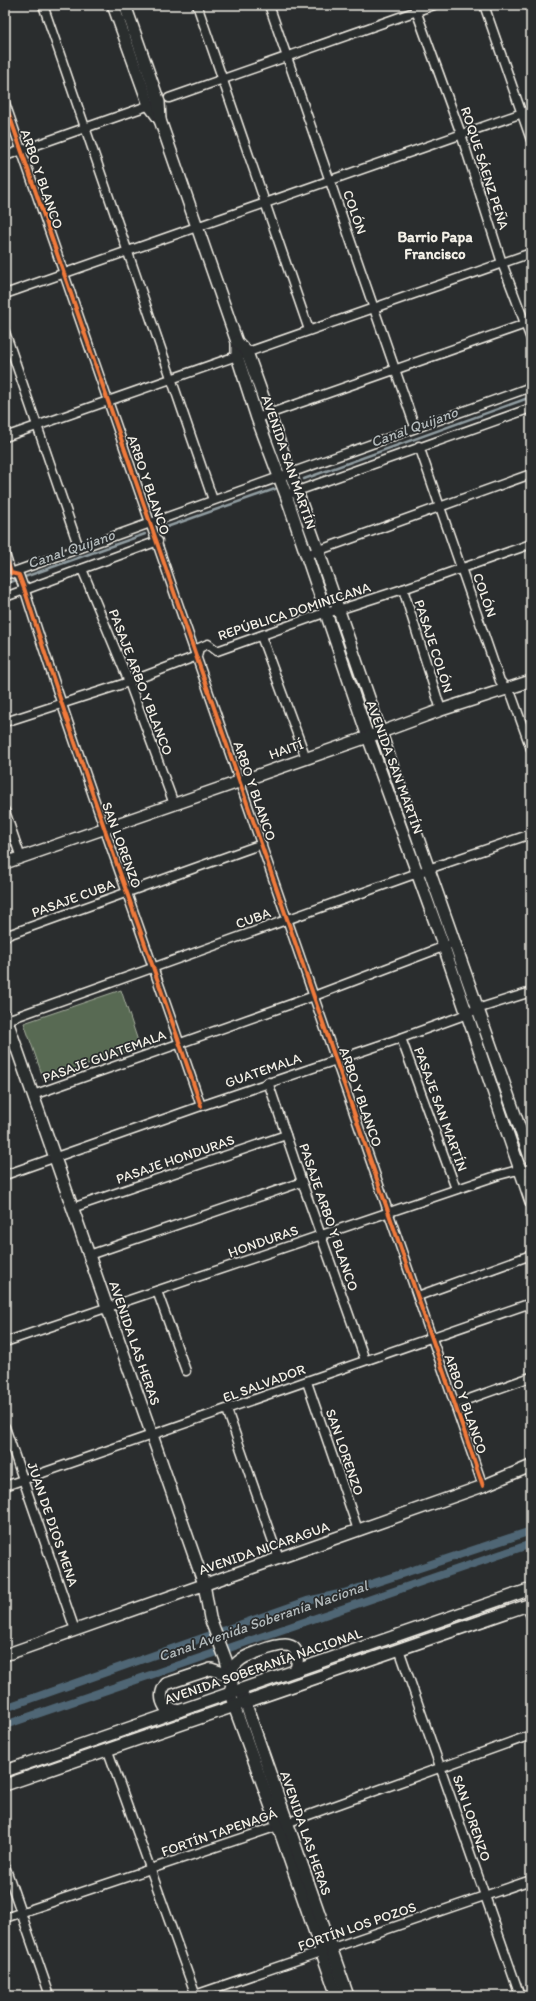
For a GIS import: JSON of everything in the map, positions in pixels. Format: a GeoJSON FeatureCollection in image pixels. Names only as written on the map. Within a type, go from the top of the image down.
{"type":"FeatureCollection","features":[{"type":"Feature","properties":{"kind":"main road","name":"AVENIDA SAN MARTÍN"},"geometry":{"type":"LineString","coordinates":[[113,5],[159,102]]}},
{"type":"Feature","properties":{"kind":"main road","name":"AVENIDA SAN MARTÍN"},"geometry":{"type":"LineString","coordinates":[[125,5],[159,102],[160,120],[237,342],[270,414],[429,869],[466,1014],[525,1170],[531,1202]]}},
{"type":"Feature","properties":{"kind":"main road","name":"AVENIDA SAN MARTÍN"},"geometry":{"type":"LineString","coordinates":[[242,354],[258,418],[278,477],[286,495],[324,613],[368,737],[418,873],[477,1009],[531,1160]]}},
{"type":"Feature","properties":{"kind":"main road","name":"HAITÍ"},"geometry":{"type":"LineString","coordinates":[[5,863],[368,737],[441,710],[531,681]]}},
{"type":"Feature","properties":{"kind":"main road","name":"AVENIDA LAS HERAS"},"geometry":{"type":"LineString","coordinates":[[6,1017],[204,1584],[210,1618],[226,1660],[233,1685],[234,1706],[282,1824],[327,1950],[348,1996]]}},
{"type":"Feature","properties":{"kind":"main road","name":"AVENIDA NICARAGUA"},"geometry":{"type":"LineString","coordinates":[[5,1655],[483,1486],[531,1466]]}},
{"type":"Feature","properties":{"kind":"main road","name":"AVENIDA SOBERANÍA NACIONAL"},"geometry":{"type":"LineString","coordinates":[[10,1770],[179,1711],[233,1685],[296,1670],[531,1589]]}},
{"type":"Feature","properties":{"kind":"main road","name":"AVENIDA SOBERANÍA NACIONAL"},"geometry":{"type":"LineString","coordinates":[[5,1785],[108,1751],[399,1648],[529,1605]]}},
{"type":"Feature","properties":{"kind":"main road"},"geometry":{"type":"LineString","coordinates":[[413,1644],[481,1606]]}},
{"type":"Feature","properties":{"kind":"main road"},"geometry":{"type":"LineString","coordinates":[[179,1711],[166,1707],[162,1702],[162,1690],[166,1684],[211,1669],[233,1685],[236,1663],[242,1658],[284,1643],[291,1646],[297,1652],[298,1660],[296,1670]]}},
{"type":"Feature","properties":{"kind":"main road","name":"AVENIDA LAS HERAS"},"geometry":{"type":"LineString","coordinates":[[233,1685],[245,1703],[282,1824]]}},
{"type":"Feature","properties":{"kind":"main road"},"geometry":{"type":"LineString","coordinates":[[10,1770],[86,1758]]}},
{"type":"Feature","properties":{"kind":"main road","name":"AVENIDA LAS HERAS"},"geometry":{"type":"LineString","coordinates":[[327,1950],[337,1996]]}},
{"type":"Feature","properties":{"kind":"street"},"geometry":{"type":"LineString","coordinates":[[43,5],[213,500]]}},
{"type":"Feature","properties":{"kind":"street"},"geometry":{"type":"LineString","coordinates":[[197,5],[309,330]]}},
{"type":"Feature","properties":{"kind":"street","name":"COLÓN"},"geometry":{"type":"LineString","coordinates":[[269,5],[415,427]]}},
{"type":"Feature","properties":{"kind":"street"},"geometry":{"type":"LineString","coordinates":[[5,156],[287,56],[415,8],[434,5]]}},
{"type":"Feature","properties":{"kind":"street"},"geometry":{"type":"LineString","coordinates":[[484,5],[531,140]]}},
{"type":"Feature","properties":{"kind":"street","name":"ROQUE SÁENZ PEÑA"},"geometry":{"type":"LineString","coordinates":[[415,8],[461,134],[502,263],[528,323],[531,340]]}},
{"type":"Feature","properties":{"kind":"street","name":"ARBO Y BLANCO"},"geometry":{"type":"LineString","coordinates":[[5,103],[63,274],[158,541],[483,1486]]}},
{"type":"Feature","properties":{"kind":"street"},"geometry":{"type":"LineString","coordinates":[[5,294],[531,110]]}},
{"type":"Feature","properties":{"kind":"street"},"geometry":{"type":"LineString","coordinates":[[5,437],[531,253]]}},
{"type":"Feature","properties":{"kind":"street"},"geometry":{"type":"LineString","coordinates":[[258,418],[528,323]]}},
{"type":"Feature","properties":{"kind":"street"},"geometry":{"type":"LineString","coordinates":[[5,332],[79,548]]}},
{"type":"Feature","properties":{"kind":"street"},"geometry":{"type":"LineString","coordinates":[[5,554],[12,574],[79,548],[291,473],[415,427],[531,387]]}},
{"type":"Feature","properties":{"kind":"street"},"geometry":{"type":"LineString","coordinates":[[286,495],[419,446],[531,408]]}},
{"type":"Feature","properties":{"kind":"street","name":"COLÓN"},"geometry":{"type":"LineString","coordinates":[[419,446],[500,681],[512,696],[531,749]]}},
{"type":"Feature","properties":{"kind":"street"},"geometry":{"type":"LineString","coordinates":[[306,555],[531,474]]}},
{"type":"Feature","properties":{"kind":"street"},"geometry":{"type":"LineString","coordinates":[[5,597],[24,588],[82,569],[158,541]]}},
{"type":"Feature","properties":{"kind":"street","name":"REPÚBLICA DOMINICANA"},"geometry":{"type":"LineString","coordinates":[[5,722],[129,682],[197,656],[199,648],[208,644],[217,651],[324,613],[403,589],[461,567],[531,544]]}},
{"type":"Feature","properties":{"kind":"street","name":"PASAJE ARBO Y BLANCO"},"geometry":{"type":"LineString","coordinates":[[82,569],[129,682],[174,804]]}},
{"type":"Feature","properties":{"kind":"street","name":"SAN LORENZO"},"geometry":{"type":"LineString","coordinates":[[12,574],[24,588],[60,704],[128,893],[201,1106]]}},
{"type":"Feature","properties":{"kind":"street","name":"PASAJE COLÓN"},"geometry":{"type":"LineString","coordinates":[[403,589],[441,710]]}},
{"type":"Feature","properties":{"kind":"street"},"geometry":{"type":"LineString","coordinates":[[261,636],[306,758]]}},
{"type":"Feature","properties":{"kind":"street"},"geometry":{"type":"LineString","coordinates":[[5,811],[21,858]]}},
{"type":"Feature","properties":{"kind":"street","name":"CUBA"},"geometry":{"type":"LineString","coordinates":[[6,1017],[153,968],[531,834]]}},
{"type":"Feature","properties":{"kind":"street","name":"PASAJE CUBA"},"geometry":{"type":"LineString","coordinates":[[5,936],[262,844]]}},
{"type":"Feature","properties":{"kind":"street","name":"PASAJE GUATEMALA"},"geometry":{"type":"LineString","coordinates":[[33,1095],[314,996],[449,945]]}},
{"type":"Feature","properties":{"kind":"street","name":"GUATEMALA"},"geometry":{"type":"LineString","coordinates":[[5,1176],[268,1082],[401,1038],[477,1009],[531,992]]}},
{"type":"Feature","properties":{"kind":"street","name":"PASAJE SAN MARTÍN"},"geometry":{"type":"LineString","coordinates":[[401,1038],[456,1189]]}},
{"type":"Feature","properties":{"kind":"street","name":"PASAJE ARBO Y BLANCO"},"geometry":{"type":"LineString","coordinates":[[268,1082],[365,1360]]}},
{"type":"Feature","properties":{"kind":"street","name":"PASAJE HONDURAS"},"geometry":{"type":"LineString","coordinates":[[72,1208],[286,1135]]}},
{"type":"Feature","properties":{"kind":"street","name":"HONDURAS"},"geometry":{"type":"LineString","coordinates":[[5,1342],[456,1189],[500,1175],[525,1170]]}},
{"type":"Feature","properties":{"kind":"street"},"geometry":{"type":"LineString","coordinates":[[89,1255],[302,1182]]}},
{"type":"Feature","properties":{"kind":"street"},"geometry":{"type":"LineString","coordinates":[[418,1296],[531,1255]]}},
{"type":"Feature","properties":{"kind":"street"},"geometry":{"type":"LineString","coordinates":[[157,1291],[186,1371]]}},
{"type":"Feature","properties":{"kind":"street","name":"EL SALVADOR"},"geometry":{"type":"LineString","coordinates":[[5,1486],[531,1303]]}},
{"type":"Feature","properties":{"kind":"street"},"geometry":{"type":"LineString","coordinates":[[455,1404],[531,1377]]}},
{"type":"Feature","properties":{"kind":"street","name":"SAN LORENZO"},"geometry":{"type":"LineString","coordinates":[[307,1382],[358,1530]]}},
{"type":"Feature","properties":{"kind":"street"},"geometry":{"type":"LineString","coordinates":[[226,1410],[279,1558]]}},
{"type":"Feature","properties":{"kind":"street","name":"JUAN DE DIOS MENA"},"geometry":{"type":"LineString","coordinates":[[5,1426],[75,1630]]}},
{"type":"Feature","properties":{"kind":"street"},"geometry":{"type":"LineString","coordinates":[[529,1605],[531,1617]]}},
{"type":"Feature","properties":{"kind":"street","name":"SAN LORENZO"},"geometry":{"type":"LineString","coordinates":[[399,1648],[520,1996]]}},
{"type":"Feature","properties":{"kind":"street","name":"FORTÍN TAPENAGÁ"},"geometry":{"type":"LineString","coordinates":[[5,1918],[282,1824],[531,1735]]}},
{"type":"Feature","properties":{"kind":"street"},"geometry":{"type":"LineString","coordinates":[[108,1751],[195,1996]]}},
{"type":"Feature","properties":{"kind":"street"},"geometry":{"type":"LineString","coordinates":[[5,1866],[50,1996]]}},
{"type":"Feature","properties":{"kind":"street","name":"FORTÍN LOS POZOS"},"geometry":{"type":"LineString","coordinates":[[195,1996],[531,1880]]}},
{"type":"Feature","properties":{"kind":"green space"},"geometry":{"type":"Polygon","coordinates":[[[377,747],[381,747],[422,863],[420,864],[377,747]]]}},
{"type":"Feature","properties":{"kind":"green space"},"geometry":{"type":"Polygon","coordinates":[[[121,990],[140,1047],[44,1080],[24,1023],[121,990]]]}},
{"type":"Feature","properties":{"kind":"green space"},"geometry":{"type":"Polygon","coordinates":[[[475,1023],[479,1023],[522,1147],[519,1150],[517,1149],[475,1023]]]}},
{"type":"Feature","properties":{"kind":"waterway","name":"Canal Quijano"},"geometry":{"type":"LineString","coordinates":[[304,479],[531,397]]}},
{"type":"Feature","properties":{"kind":"waterway","name":"Canal Quijano"},"geometry":{"type":"LineString","coordinates":[[161,529],[275,489]]}},
{"type":"Feature","properties":{"kind":"waterway","name":"Canal Quijano"},"geometry":{"type":"LineString","coordinates":[[5,584],[145,534]]}},
{"type":"Feature","properties":{"kind":"waterway"},"geometry":{"type":"LineString","coordinates":[[5,1708],[307,1601],[344,1593],[531,1531]]}},
{"type":"Feature","properties":{"kind":"waterway","name":"Canal Avenida Soberanía Nacional"},"geometry":{"type":"LineString","coordinates":[[5,1725],[531,1544]]}},
{"type":"Feature","properties":{"kind":"cycle path"},"geometry":{"type":"LineString","coordinates":[[5,103],[483,1486]]}},
{"type":"Feature","properties":{"kind":"cycle path"},"geometry":{"type":"LineString","coordinates":[[5,554],[11,573],[19,575],[25,591],[89,785],[201,1106]]}},
{"type":"Feature","properties":{"kind":"district","name":"Barrio Papa Francisco"},"geometry":{"type":"Point","coordinates":[435,246]}}]}
